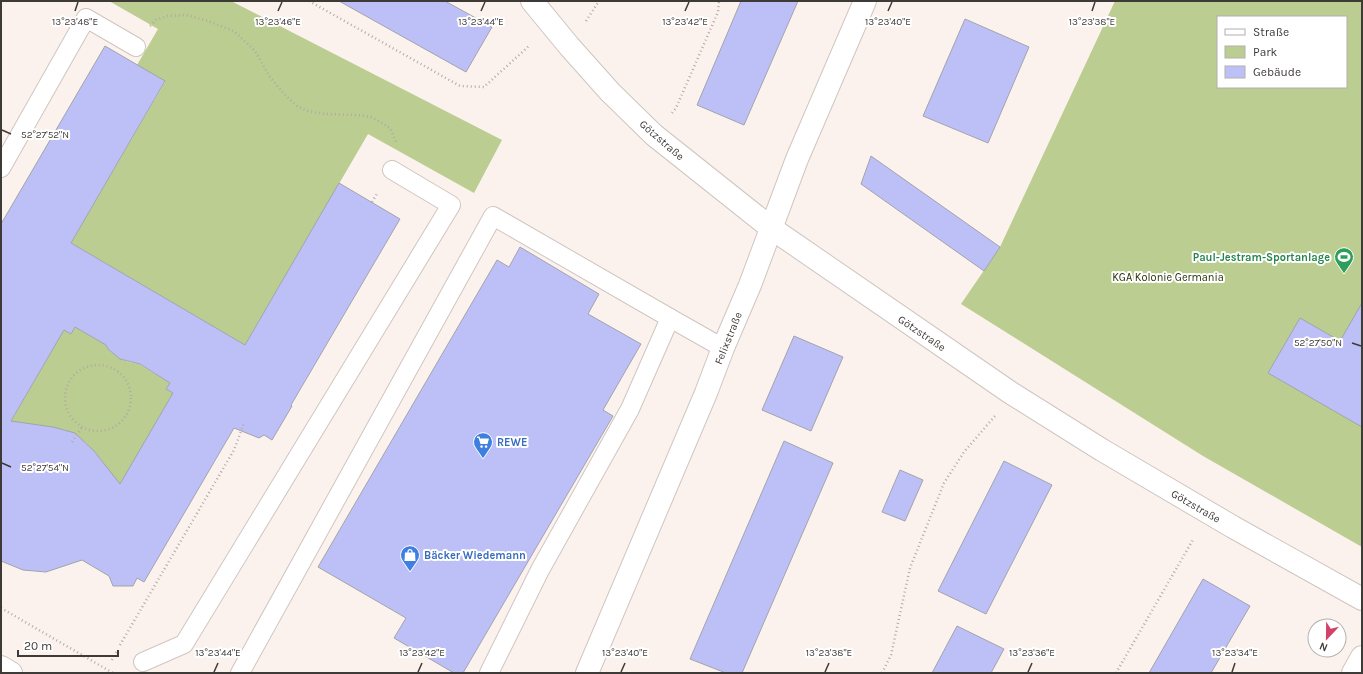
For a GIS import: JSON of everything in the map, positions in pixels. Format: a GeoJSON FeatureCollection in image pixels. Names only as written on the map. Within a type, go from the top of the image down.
{"type":"FeatureCollection","features":[{"type":"Feature","properties":{"kind":"street","name":"Felixstraße"},"geometry":{"type":"LineString","coordinates":[[587,673],[706,393],[723,348],[750,285],[797,159],[865,1]]}},
{"type":"Feature","properties":{"kind":"street","name":"Götzstraße"},"geometry":{"type":"LineString","coordinates":[[542,10],[610,92],[654,135],[771,228],[904,321],[1011,393],[1102,450],[1208,513],[1362,599]]}},
{"type":"Feature","properties":{"kind":"street"},"geometry":{"type":"LineString","coordinates":[[1353,673],[1362,657]]}},
{"type":"Feature","properties":{"kind":"street"},"geometry":{"type":"LineString","coordinates":[[1,667],[11,673]]}},
{"type":"Feature","properties":{"kind":"lane"},"geometry":{"type":"LineString","coordinates":[[1,168],[86,18],[136,47]]}},
{"type":"Feature","properties":{"kind":"lane"},"geometry":{"type":"LineString","coordinates":[[143,662],[184,644],[450,205],[392,170]]}},
{"type":"Feature","properties":{"kind":"lane"},"geometry":{"type":"LineString","coordinates":[[240,673],[493,216],[723,348]]}},
{"type":"Feature","properties":{"kind":"lane"},"geometry":{"type":"LineString","coordinates":[[489,673],[540,570],[630,409],[670,318]]}},
{"type":"Feature","properties":{"kind":"path"},"geometry":{"type":"LineString","coordinates":[[309,1],[460,86],[484,87],[542,10]]}},
{"type":"Feature","properties":{"kind":"path"},"geometry":{"type":"LineString","coordinates":[[654,135],[676,108],[718,12],[719,1]]}},
{"type":"Feature","properties":{"kind":"path"},"geometry":{"type":"LineString","coordinates":[[136,47],[151,25],[156,20],[167,16],[186,15],[208,21],[234,31],[255,51],[270,77],[284,94],[298,107],[308,111],[325,114],[372,117],[390,128],[397,143],[392,170],[372,202]]}},
{"type":"Feature","properties":{"kind":"path"},"geometry":{"type":"LineString","coordinates":[[87,366],[108,366],[117,371],[127,382],[131,398],[129,408],[117,425],[96,431],[82,427],[68,413],[65,402],[65,391],[70,380],[77,372],[87,366]]}},
{"type":"Feature","properties":{"kind":"path"},"geometry":{"type":"LineString","coordinates":[[882,673],[891,655],[910,568],[944,483],[964,452],[992,421],[1011,393]]}},
{"type":"Feature","properties":{"kind":"path"},"geometry":{"type":"LineString","coordinates":[[112,660],[234,450],[244,424]]}},
{"type":"Feature","properties":{"kind":"path"},"geometry":{"type":"LineString","coordinates":[[72,442],[82,427]]}},
{"type":"Feature","properties":{"kind":"path"},"geometry":{"type":"LineString","coordinates":[[1116,673],[1208,513]]}},
{"type":"Feature","properties":{"kind":"path"},"geometry":{"type":"LineString","coordinates":[[1,608],[113,673]]}},
{"type":"Feature","properties":{"kind":"green space"},"geometry":{"type":"Polygon","coordinates":[[[109,1],[231,1],[502,140],[474,193],[368,134],[245,345],[71,243],[165,82],[137,65],[158,29],[109,1]]]}},
{"type":"Feature","properties":{"kind":"green space","name":"KGA Kolonie Germania"},"geometry":{"type":"Polygon","coordinates":[[[1115,1],[1362,1],[1362,547],[1203,456],[961,304],[1000,247],[1115,1]]]}},
{"type":"Feature","properties":{"kind":"green space"},"geometry":{"type":"Polygon","coordinates":[[[75,327],[106,345],[108,349],[120,359],[139,364],[170,383],[166,389],[173,393],[118,489],[102,461],[94,451],[85,442],[82,447],[65,430],[47,426],[9,425],[64,330],[71,334],[75,327]]]}},
{"type":"Feature","properties":{"kind":"building"},"geometry":{"type":"Polygon","coordinates":[[[339,1],[445,1],[492,27],[466,72],[339,1]]]}},
{"type":"Feature","properties":{"kind":"building"},"geometry":{"type":"Polygon","coordinates":[[[741,1],[798,1],[744,125],[697,105],[741,1]]]}},
{"type":"Feature","properties":{"kind":"building"},"geometry":{"type":"Polygon","coordinates":[[[965,19],[1029,47],[988,143],[923,116],[965,19]]]}},
{"type":"Feature","properties":{"kind":"building"},"geometry":{"type":"Polygon","coordinates":[[[105,46],[165,81],[71,243],[245,345],[339,183],[400,219],[272,440],[264,435],[259,438],[234,428],[144,582],[137,578],[133,586],[113,586],[109,576],[82,560],[46,572],[23,570],[1,561],[1,224],[105,46]],[[75,327],[71,334],[64,330],[11,421],[53,427],[75,433],[94,451],[120,484],[173,393],[166,389],[170,383],[140,364],[120,359],[108,349],[106,345],[75,327]]]}},
{"type":"Feature","properties":{"kind":"building"},"geometry":{"type":"Polygon","coordinates":[[[871,156],[1000,247],[984,271],[861,184],[871,156]]]}},
{"type":"Feature","properties":{"kind":"building"},"geometry":{"type":"Polygon","coordinates":[[[520,247],[599,294],[588,314],[641,344],[603,410],[613,416],[463,673],[454,673],[394,638],[406,618],[318,567],[497,260],[509,267],[520,247]]]}},
{"type":"Feature","properties":{"kind":"building"},"geometry":{"type":"Polygon","coordinates":[[[1362,303],[1362,427],[1268,373],[1300,318],[1340,341],[1362,303]]]}},
{"type":"Feature","properties":{"kind":"building"},"geometry":{"type":"Polygon","coordinates":[[[794,336],[843,357],[811,431],[762,410],[794,336]]]}},
{"type":"Feature","properties":{"kind":"building"},"geometry":{"type":"Polygon","coordinates":[[[784,441],[833,463],[742,673],[726,673],[690,659],[784,441]]]}},
{"type":"Feature","properties":{"kind":"building"},"geometry":{"type":"Polygon","coordinates":[[[1004,461],[1052,485],[986,614],[938,591],[1004,461]]]}},
{"type":"Feature","properties":{"kind":"building"},"geometry":{"type":"Polygon","coordinates":[[[900,470],[923,480],[905,521],[882,512],[900,470]]]}},
{"type":"Feature","properties":{"kind":"building"},"geometry":{"type":"Polygon","coordinates":[[[1203,579],[1250,606],[1211,673],[1149,673],[1203,579]]]}},
{"type":"Feature","properties":{"kind":"building"},"geometry":{"type":"Polygon","coordinates":[[[957,626],[1004,649],[991,673],[932,673],[957,626]]]}},
{"type":"Feature","properties":{"kind":"place","name":"Paul-Jestram-Sportanlage"},"geometry":{"type":"Point","coordinates":[1344,274]}},
{"type":"Feature","properties":{"kind":"place","name":"REWE"},"geometry":{"type":"Point","coordinates":[483,459]}},
{"type":"Feature","properties":{"kind":"place","name":"Bäcker Wiedemann"},"geometry":{"type":"Point","coordinates":[410,572]}}]}
